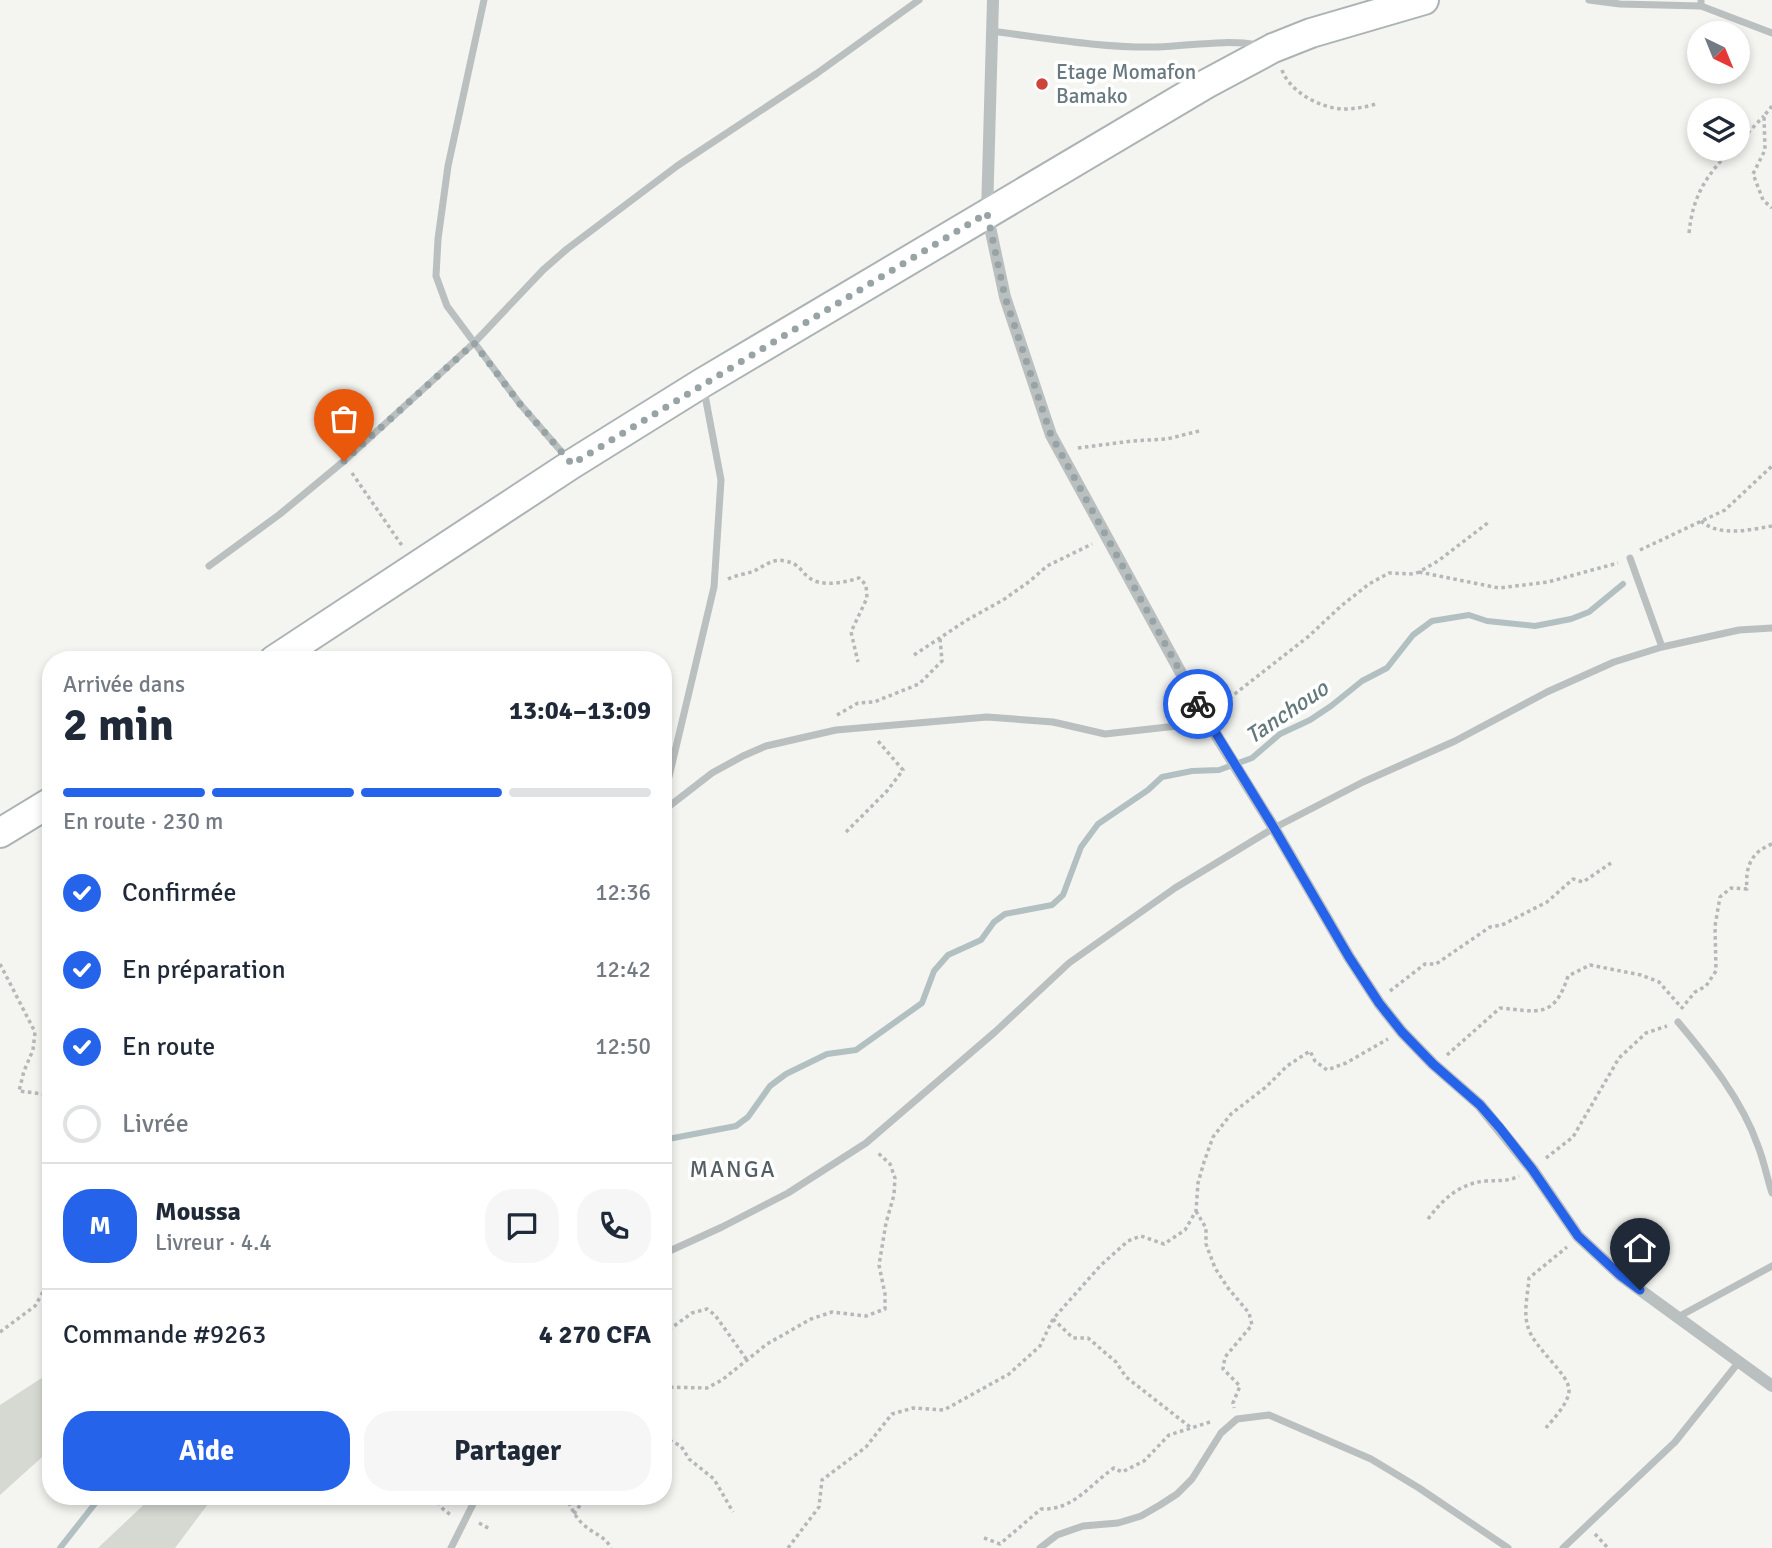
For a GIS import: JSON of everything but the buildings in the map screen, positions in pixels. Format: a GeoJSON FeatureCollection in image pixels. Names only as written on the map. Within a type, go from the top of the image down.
{"type":"FeatureCollection","features":[{"type":"Feature","properties":{"kind":"main road"},"geometry":{"type":"LineString","coordinates":[[288,651],[572,464],[702,383],[1206,84],[1273,48],[1311,33],[1424,0]]}},
{"type":"Feature","properties":{"kind":"main road"},"geometry":{"type":"LineString","coordinates":[[2,828],[42,807]]}},
{"type":"Feature","properties":{"kind":"street"},"geometry":{"type":"LineString","coordinates":[[484,0],[448,166],[436,276],[447,306],[520,404],[572,464]]}},
{"type":"Feature","properties":{"kind":"street"},"geometry":{"type":"LineString","coordinates":[[209,566],[280,514],[344,461],[474,343],[543,270],[611,215],[919,0]]}},
{"type":"Feature","properties":{"kind":"street"},"geometry":{"type":"LineString","coordinates":[[1589,0],[1620,4],[1701,3],[1772,33]]}},
{"type":"Feature","properties":{"kind":"street"},"geometry":{"type":"LineString","coordinates":[[991,1],[987,213],[1005,297],[1045,419],[1059,452],[1206,717],[1349,957],[1402,1032],[1433,1064],[1480,1105],[1532,1169],[1578,1236],[1621,1276],[1772,1386]]}},
{"type":"Feature","properties":{"kind":"street"},"geometry":{"type":"LineString","coordinates":[[991,31],[1082,43],[1156,47],[1235,41],[1273,48]]}},
{"type":"Feature","properties":{"kind":"street"},"geometry":{"type":"LineString","coordinates":[[672,764],[714,587],[721,480],[702,383]]}},
{"type":"Feature","properties":{"kind":"street"},"geometry":{"type":"LineString","coordinates":[[1630,558],[1662,647]]}},
{"type":"Feature","properties":{"kind":"street"},"geometry":{"type":"LineString","coordinates":[[672,1250],[788,1193],[866,1143],[995,1032],[1069,963],[1175,888],[1274,828],[1363,782],[1455,741],[1548,692],[1614,662],[1662,647],[1739,630],[1772,628]]}},
{"type":"Feature","properties":{"kind":"street"},"geometry":{"type":"LineString","coordinates":[[672,804],[712,773],[743,756],[766,746],[836,730],[987,717],[1053,722],[1105,734],[1186,725],[1206,717]]}},
{"type":"Feature","properties":{"kind":"street"},"geometry":{"type":"LineString","coordinates":[[1678,1021],[1740,1107],[1759,1148],[1772,1193]]}},
{"type":"Feature","properties":{"kind":"street"},"geometry":{"type":"LineString","coordinates":[[1678,1317],[1772,1266]]}},
{"type":"Feature","properties":{"kind":"street"},"geometry":{"type":"LineString","coordinates":[[1563,1548],[1675,1442],[1738,1363]]}},
{"type":"Feature","properties":{"kind":"street"},"geometry":{"type":"LineString","coordinates":[[1040,1548],[1057,1535],[1083,1526],[1118,1523],[1141,1516],[1160,1505],[1192,1479],[1221,1433],[1237,1419],[1269,1415],[1371,1459],[1508,1548]]}},
{"type":"Feature","properties":{"kind":"street"},"geometry":{"type":"LineString","coordinates":[[451,1548],[472,1505]]}},
{"type":"Feature","properties":{"kind":"path"},"geometry":{"type":"LineString","coordinates":[[1273,48],[1286,83],[1302,94],[1340,109],[1376,104]]}},
{"type":"Feature","properties":{"kind":"path"},"geometry":{"type":"LineString","coordinates":[[1750,131],[1772,106]]}},
{"type":"Feature","properties":{"kind":"path"},"geometry":{"type":"LineString","coordinates":[[1764,116],[1765,150],[1754,174],[1763,200],[1772,208]]}},
{"type":"Feature","properties":{"kind":"path"},"geometry":{"type":"LineString","coordinates":[[1689,233],[1692,208],[1704,183],[1722,161]]}},
{"type":"Feature","properties":{"kind":"path"},"geometry":{"type":"LineString","coordinates":[[1059,452],[1132,441],[1167,439],[1199,431]]}},
{"type":"Feature","properties":{"kind":"path"},"geometry":{"type":"LineString","coordinates":[[344,461],[416,566]]}},
{"type":"Feature","properties":{"kind":"path"},"geometry":{"type":"LineString","coordinates":[[1419,572],[1499,588],[1548,582],[1608,567],[1630,558],[1646,546],[1725,510],[1772,466]]}},
{"type":"Feature","properties":{"kind":"path"},"geometry":{"type":"LineString","coordinates":[[1700,520],[1722,532],[1772,526]]}},
{"type":"Feature","properties":{"kind":"path"},"geometry":{"type":"LineString","coordinates":[[1206,717],[1309,636],[1369,584],[1389,573],[1419,572],[1489,522]]}},
{"type":"Feature","properties":{"kind":"path"},"geometry":{"type":"LineString","coordinates":[[914,655],[1012,594],[1047,566],[1106,535]]}},
{"type":"Feature","properties":{"kind":"path"},"geometry":{"type":"LineString","coordinates":[[714,587],[730,578],[782,560],[800,567],[810,578],[819,582],[859,578],[866,585],[867,598],[851,632],[858,662]]}},
{"type":"Feature","properties":{"kind":"path"},"geometry":{"type":"LineString","coordinates":[[816,736],[843,710],[858,703],[874,702],[919,684],[942,661],[940,638]]}},
{"type":"Feature","properties":{"kind":"path"},"geometry":{"type":"LineString","coordinates":[[846,832],[887,791],[903,770],[863,727]]}},
{"type":"Feature","properties":{"kind":"path"},"geometry":{"type":"LineString","coordinates":[[1428,1219],[1442,1200],[1461,1187],[1483,1181],[1511,1180],[1532,1169],[1573,1137],[1619,1058],[1646,1033],[1678,1021],[1681,1007],[1695,992],[1706,986],[1716,971],[1715,926],[1720,897],[1731,888],[1747,889],[1745,873],[1759,849],[1772,844]]}},
{"type":"Feature","properties":{"kind":"path"},"geometry":{"type":"LineString","coordinates":[[1379,1003],[1424,964],[1436,964],[1490,927],[1502,925],[1547,902],[1573,879],[1583,882],[1611,863]]}},
{"type":"Feature","properties":{"kind":"path"},"geometry":{"type":"LineString","coordinates":[[0,964],[35,1032],[33,1050],[19,1091],[42,1094]]}},
{"type":"Feature","properties":{"kind":"path"},"geometry":{"type":"LineString","coordinates":[[1433,1064],[1463,1042],[1500,1008],[1532,1013],[1548,1007],[1562,994],[1568,976],[1590,965],[1641,975],[1659,982],[1681,1007]]}},
{"type":"Feature","properties":{"kind":"path"},"geometry":{"type":"LineString","coordinates":[[788,1548],[819,1507],[822,1480],[866,1447],[892,1414],[913,1408],[944,1410],[1009,1374],[1040,1346],[1053,1319],[1101,1265],[1128,1241],[1141,1236],[1164,1244],[1185,1230],[1196,1211],[1198,1183],[1213,1138],[1231,1114],[1266,1087],[1287,1066],[1310,1051],[1315,1061],[1327,1070],[1346,1063],[1402,1032]]}},
{"type":"Feature","properties":{"kind":"path"},"geometry":{"type":"LineString","coordinates":[[672,1387],[707,1388],[722,1380],[767,1344],[811,1319],[832,1312],[866,1316],[885,1309],[879,1265],[895,1178],[890,1164],[866,1143]]}},
{"type":"Feature","properties":{"kind":"path"},"geometry":{"type":"LineString","coordinates":[[984,1538],[1000,1544],[1041,1509],[1057,1509],[1080,1497],[1114,1468],[1122,1472],[1144,1461],[1169,1434],[1217,1420],[1237,1419],[1233,1403],[1240,1386],[1223,1369],[1225,1357],[1252,1325],[1249,1313],[1214,1268],[1206,1244],[1206,1228],[1196,1211]]}},
{"type":"Feature","properties":{"kind":"path"},"geometry":{"type":"LineString","coordinates":[[1546,1428],[1560,1410],[1569,1392],[1568,1381],[1538,1349],[1528,1328],[1526,1313],[1529,1278],[1559,1256],[1578,1236]]}},
{"type":"Feature","properties":{"kind":"path"},"geometry":{"type":"LineString","coordinates":[[0,1332],[35,1306],[42,1294]]}},
{"type":"Feature","properties":{"kind":"path"},"geometry":{"type":"LineString","coordinates":[[672,1327],[692,1313],[707,1309],[715,1315],[747,1360]]}},
{"type":"Feature","properties":{"kind":"path"},"geometry":{"type":"LineString","coordinates":[[1053,1319],[1073,1338],[1088,1338],[1116,1363],[1126,1377],[1190,1427]]}},
{"type":"Feature","properties":{"kind":"path"},"geometry":{"type":"LineString","coordinates":[[672,1442],[681,1446],[689,1459],[714,1479],[733,1513]]}},
{"type":"Feature","properties":{"kind":"path"},"geometry":{"type":"LineString","coordinates":[[570,1505],[584,1525],[607,1540],[611,1548]]}},
{"type":"Feature","properties":{"kind":"path"},"geometry":{"type":"LineString","coordinates":[[574,1514],[580,1505]]}},
{"type":"Feature","properties":{"kind":"shaded area"},"geometry":{"type":"Polygon","coordinates":[[[42,1378],[42,1457],[0,1495],[0,1405],[42,1378]]]}},
{"type":"Feature","properties":{"kind":"shaded area"},"geometry":{"type":"Polygon","coordinates":[[[143,1505],[207,1505],[175,1548],[98,1548],[143,1505]]]}},
{"type":"Feature","properties":{"kind":"waterway","name":"Tanchouo"},"geometry":{"type":"LineString","coordinates":[[672,1138],[736,1126],[748,1117],[770,1086],[786,1074],[827,1054],[856,1050],[922,1003],[934,971],[948,955],[981,940],[994,922],[1005,914],[1052,905],[1063,895],[1081,847],[1098,824],[1148,790],[1162,777],[1192,771],[1219,770],[1252,758],[1280,734],[1310,720],[1362,681],[1387,668],[1413,635],[1432,621],[1469,615],[1487,621],[1535,626],[1571,619],[1589,612],[1623,584]]}},
{"type":"Feature","properties":{"kind":"waterway","name":"Tanchouo"},"geometry":{"type":"LineString","coordinates":[[60,1548],[94,1505]]}},
{"type":"Feature","properties":{"kind":"way so far"},"geometry":{"type":"LineString","coordinates":[[344,461],[474,343],[520,404],[572,464],[987,213],[1005,297],[1051,435],[1198,704]]}},
{"type":"Feature","properties":{"kind":"place","name":"Etage Momafon Bamako"},"geometry":{"type":"Point","coordinates":[1042,84]}},
{"type":"Feature","properties":{"kind":"district","name":"MANGA"},"geometry":{"type":"Point","coordinates":[733,1169]}},
{"type":"Feature","properties":{"kind":"route"},"geometry":{"type":"LineString","coordinates":[[1198,704],[1379,1003],[1402,1032],[1433,1064],[1480,1105],[1500,1128],[1578,1236],[1640,1290]]}}]}
